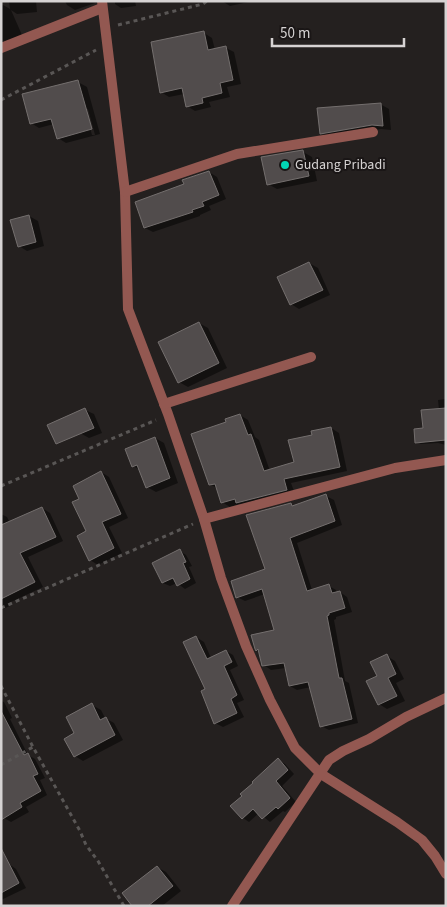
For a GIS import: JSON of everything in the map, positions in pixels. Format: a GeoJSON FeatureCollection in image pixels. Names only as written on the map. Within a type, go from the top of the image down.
{"type":"FeatureCollection","features":[{"type":"Feature","properties":{"kind":"street"},"geometry":{"type":"LineString","coordinates":[[1,48],[102,5],[125,192],[128,309],[168,414],[224,586],[246,646],[270,700],[295,748],[321,774],[422,840],[446,874]]}},
{"type":"Feature","properties":{"kind":"street"},"geometry":{"type":"LineString","coordinates":[[125,192],[237,154],[373,132]]}},
{"type":"Feature","properties":{"kind":"street"},"geometry":{"type":"LineString","coordinates":[[164,404],[311,357]]}},
{"type":"Feature","properties":{"kind":"street"},"geometry":{"type":"LineString","coordinates":[[204,520],[395,468],[446,460]]}},
{"type":"Feature","properties":{"kind":"street"},"geometry":{"type":"LineString","coordinates":[[232,906],[329,760],[406,716],[446,698]]}},
{"type":"Feature","properties":{"kind":"path"},"geometry":{"type":"LineString","coordinates":[[105,28],[203,4],[207,1]]}},
{"type":"Feature","properties":{"kind":"path"},"geometry":{"type":"LineString","coordinates":[[1,100],[106,45]]}},
{"type":"Feature","properties":{"kind":"path"},"geometry":{"type":"LineString","coordinates":[[1,486],[168,414]]}},
{"type":"Feature","properties":{"kind":"path"},"geometry":{"type":"LineString","coordinates":[[1,608],[204,520]]}},
{"type":"Feature","properties":{"kind":"path"},"geometry":{"type":"LineString","coordinates":[[2,688],[80,830],[86,845],[98,861],[124,906]]}},
{"type":"Feature","properties":{"kind":"path"},"geometry":{"type":"LineString","coordinates":[[1,765],[33,747]]}},
{"type":"Feature","properties":{"kind":"building"},"geometry":{"type":"Polygon","coordinates":[[[204,31],[208,50],[226,46],[233,80],[220,83],[222,93],[202,98],[203,103],[186,107],[182,88],[160,93],[151,42],[204,31]]]}},
{"type":"Feature","properties":{"kind":"building"},"geometry":{"type":"Polygon","coordinates":[[[78,80],[92,129],[57,139],[51,119],[30,124],[22,94],[78,80]]]}},
{"type":"Feature","properties":{"kind":"building"},"geometry":{"type":"Polygon","coordinates":[[[381,103],[383,126],[372,125],[320,134],[317,108],[381,103]]]}},
{"type":"Feature","properties":{"kind":"building","name":"Gudang Pribadi"},"geometry":{"type":"Polygon","coordinates":[[[303,150],[309,176],[267,185],[261,157],[303,150]]]}},
{"type":"Feature","properties":{"kind":"building"},"geometry":{"type":"Polygon","coordinates":[[[209,171],[219,195],[202,202],[204,206],[192,210],[193,212],[144,228],[135,202],[184,184],[182,180],[209,171]]]}},
{"type":"Feature","properties":{"kind":"building"},"geometry":{"type":"Polygon","coordinates":[[[29,215],[36,242],[18,247],[10,220],[29,215]]]}},
{"type":"Feature","properties":{"kind":"building"},"geometry":{"type":"Polygon","coordinates":[[[309,262],[323,290],[290,305],[277,277],[309,262]]]}},
{"type":"Feature","properties":{"kind":"building"},"geometry":{"type":"Polygon","coordinates":[[[199,322],[219,363],[178,383],[158,342],[199,322]]]}},
{"type":"Feature","properties":{"kind":"building"},"geometry":{"type":"Polygon","coordinates":[[[85,408],[94,428],[56,444],[47,425],[85,408]]]}},
{"type":"Feature","properties":{"kind":"building"},"geometry":{"type":"Polygon","coordinates":[[[446,408],[446,440],[415,443],[414,429],[423,428],[421,410],[446,408]]]}},
{"type":"Feature","properties":{"kind":"building"},"geometry":{"type":"Polygon","coordinates":[[[240,414],[248,435],[251,434],[264,471],[294,462],[288,440],[312,435],[311,431],[331,427],[340,467],[284,479],[287,490],[236,503],[235,499],[221,503],[215,484],[209,485],[191,434],[226,422],[225,419],[240,414]]]}},
{"type":"Feature","properties":{"kind":"building"},"geometry":{"type":"Polygon","coordinates":[[[155,437],[170,478],[146,488],[137,465],[132,467],[125,449],[155,437]]]}},
{"type":"Feature","properties":{"kind":"building"},"geometry":{"type":"Polygon","coordinates":[[[101,471],[121,514],[102,522],[114,548],[89,561],[77,536],[86,531],[72,502],[79,499],[73,486],[101,471]]]}},
{"type":"Feature","properties":{"kind":"building"},"geometry":{"type":"Polygon","coordinates":[[[326,494],[335,521],[290,538],[307,591],[329,584],[332,593],[340,591],[345,608],[329,613],[327,616],[339,678],[342,678],[352,719],[320,727],[308,682],[289,686],[284,663],[262,666],[258,649],[256,651],[251,635],[274,630],[262,589],[236,598],[231,581],[265,569],[246,515],[291,503],[292,506],[326,494]]]}},
{"type":"Feature","properties":{"kind":"building"},"geometry":{"type":"Polygon","coordinates":[[[42,507],[56,537],[20,553],[35,582],[1,599],[1,525],[42,507]]]}},
{"type":"Feature","properties":{"kind":"building"},"geometry":{"type":"Polygon","coordinates":[[[180,549],[186,562],[183,563],[190,579],[177,586],[173,578],[162,583],[152,563],[180,549]]]}},
{"type":"Feature","properties":{"kind":"building"},"geometry":{"type":"Polygon","coordinates":[[[196,636],[207,659],[226,650],[232,662],[224,666],[237,695],[231,699],[237,713],[214,724],[201,691],[205,689],[183,642],[196,636]]]}},
{"type":"Feature","properties":{"kind":"building"},"geometry":{"type":"Polygon","coordinates":[[[387,654],[396,674],[388,678],[397,696],[378,705],[366,681],[377,676],[370,662],[387,654]]]}},
{"type":"Feature","properties":{"kind":"building"},"geometry":{"type":"Polygon","coordinates":[[[92,703],[100,720],[106,717],[115,735],[74,757],[64,739],[74,733],[66,717],[92,703]]]}},
{"type":"Feature","properties":{"kind":"building"},"geometry":{"type":"Polygon","coordinates":[[[1,711],[24,755],[28,753],[38,774],[33,776],[41,791],[20,803],[22,807],[1,820],[1,711]]]}},
{"type":"Feature","properties":{"kind":"building"},"geometry":{"type":"Polygon","coordinates":[[[278,758],[288,770],[276,781],[290,798],[278,809],[276,807],[262,819],[253,809],[242,819],[230,806],[278,758]]]}},
{"type":"Feature","properties":{"kind":"building"},"geometry":{"type":"Polygon","coordinates":[[[1,848],[19,883],[1,893],[1,848]]]}},
{"type":"Feature","properties":{"kind":"building"},"geometry":{"type":"Polygon","coordinates":[[[157,866],[173,886],[148,906],[132,906],[122,893],[157,866]]]}},
{"type":"Feature","properties":{"kind":"place","name":"Gudang Pribadi"},"geometry":{"type":"Point","coordinates":[285,165]}}]}
